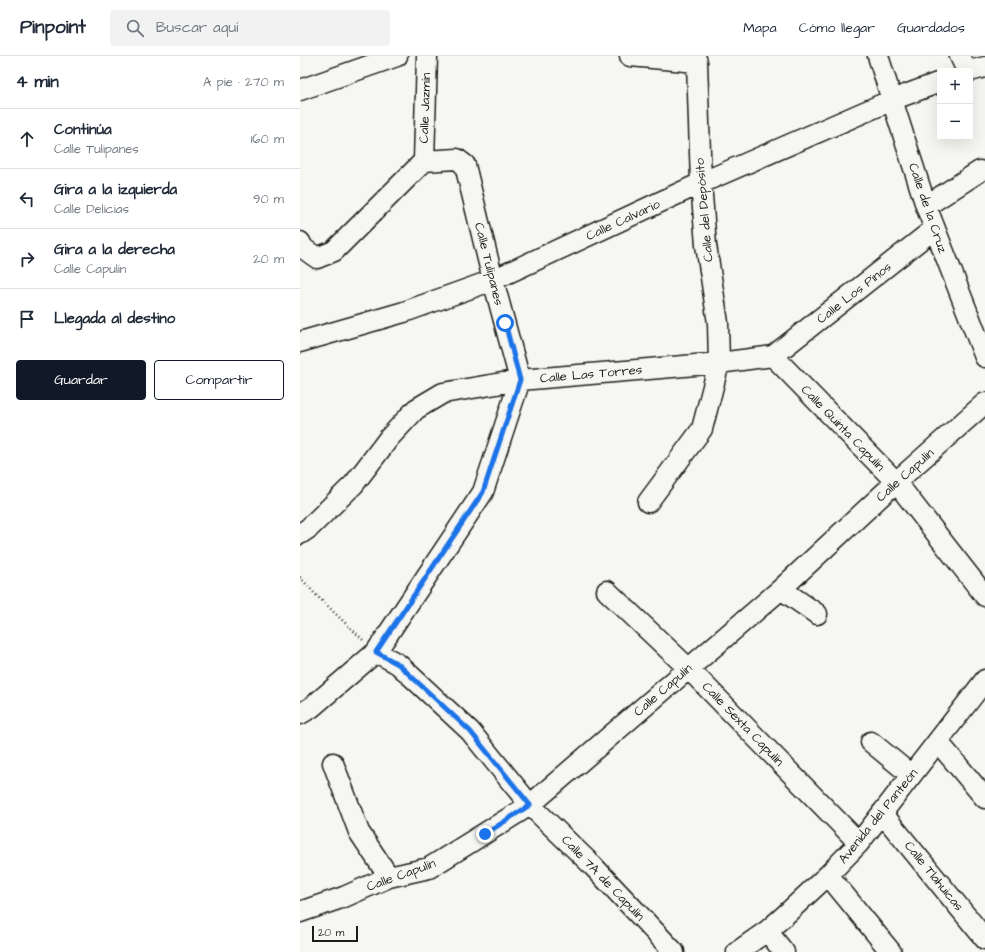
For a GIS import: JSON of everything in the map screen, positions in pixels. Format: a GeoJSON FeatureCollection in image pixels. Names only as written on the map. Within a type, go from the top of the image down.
{"type":"FeatureCollection","features":[{"type":"Feature","properties":{"kind":"street"},"geometry":{"type":"LineString","coordinates":[[300,90],[397,56]]}},
{"type":"Feature","properties":{"kind":"street","name":"Calle Jazmín"},"geometry":{"type":"LineString","coordinates":[[424,161],[427,56]]}},
{"type":"Feature","properties":{"kind":"street"},"geometry":{"type":"LineString","coordinates":[[630,56],[696,59]]}},
{"type":"Feature","properties":{"kind":"street","name":"Calle de la Cruz"},"geometry":{"type":"LineString","coordinates":[[878,56],[934,229],[985,357]]}},
{"type":"Feature","properties":{"kind":"street"},"geometry":{"type":"LineString","coordinates":[[960,56],[967,68]]}},
{"type":"Feature","properties":{"kind":"street","name":"Calle del Depósito"},"geometry":{"type":"LineString","coordinates":[[648,502],[702,429],[719,363],[718,323],[706,245],[700,183],[696,59]]}},
{"type":"Feature","properties":{"kind":"street"},"geometry":{"type":"LineString","coordinates":[[973,70],[985,67]]}},
{"type":"Feature","properties":{"kind":"street","name":"Calle Calvario"},"geometry":{"type":"LineString","coordinates":[[300,342],[404,312],[493,280],[700,183],[892,100],[937,83]]}},
{"type":"Feature","properties":{"kind":"street","name":"Calle Tulipanes"},"geometry":{"type":"LineString","coordinates":[[424,161],[457,159],[465,165],[493,280],[520,380]]}},
{"type":"Feature","properties":{"kind":"street"},"geometry":{"type":"LineString","coordinates":[[300,242],[304,248],[317,258],[334,251],[424,161]]}},
{"type":"Feature","properties":{"kind":"street"},"geometry":{"type":"LineString","coordinates":[[926,206],[980,171]]}},
{"type":"Feature","properties":{"kind":"street","name":"Calle Los Pinos"},"geometry":{"type":"LineString","coordinates":[[773,356],[934,229]]}},
{"type":"Feature","properties":{"kind":"street","name":"Calle Las Torres"},"geometry":{"type":"LineString","coordinates":[[300,534],[309,528],[354,484],[389,438],[416,409],[443,393],[520,380],[719,363],[773,356]]}},
{"type":"Feature","properties":{"kind":"street","name":"Calle Quinta Capulín"},"geometry":{"type":"LineString","coordinates":[[773,356],[896,482],[985,596]]}},
{"type":"Feature","properties":{"kind":"street"},"geometry":{"type":"LineString","coordinates":[[300,714],[312,707],[376,652],[483,492],[520,380]]}},
{"type":"Feature","properties":{"kind":"street","name":"Calle Capulín"},"geometry":{"type":"LineString","coordinates":[[300,912],[344,897],[389,877],[429,868],[530,805],[781,589],[896,482],[985,403]]}},
{"type":"Feature","properties":{"kind":"street"},"geometry":{"type":"LineString","coordinates":[[781,589],[817,614]]}},
{"type":"Feature","properties":{"kind":"street","name":"Calle Sexta Capulín"},"geometry":{"type":"LineString","coordinates":[[606,591],[688,668],[859,842]]}},
{"type":"Feature","properties":{"kind":"street","name":"Calle 7A de Capulín"},"geometry":{"type":"LineString","coordinates":[[376,652],[398,664],[470,731],[530,805],[593,866],[674,952]]}},
{"type":"Feature","properties":{"kind":"street","name":"Avenida del Panteón"},"geometry":{"type":"LineString","coordinates":[[737,952],[767,931],[828,875],[859,842],[985,680]]}},
{"type":"Feature","properties":{"kind":"street"},"geometry":{"type":"LineString","coordinates":[[871,742],[911,774]]}},
{"type":"Feature","properties":{"kind":"street"},"geometry":{"type":"LineString","coordinates":[[938,742],[985,798]]}},
{"type":"Feature","properties":{"kind":"street"},"geometry":{"type":"LineString","coordinates":[[333,763],[359,832],[389,877]]}},
{"type":"Feature","properties":{"kind":"street","name":"Calle Tlahuicas"},"geometry":{"type":"LineString","coordinates":[[882,813],[985,939]]}},
{"type":"Feature","properties":{"kind":"street"},"geometry":{"type":"LineString","coordinates":[[828,875],[891,952]]}},
{"type":"Feature","properties":{"kind":"street"},"geometry":{"type":"LineString","coordinates":[[767,931],[784,952]]}},
{"type":"Feature","properties":{"kind":"path"},"geometry":{"type":"LineString","coordinates":[[300,576],[314,594],[376,652]]}},
{"type":"Feature","properties":{"kind":"route"},"geometry":{"type":"LineString","coordinates":[[485,834],[530,805],[470,731],[398,664],[376,652],[483,492],[520,380],[505,323]]}}]}
